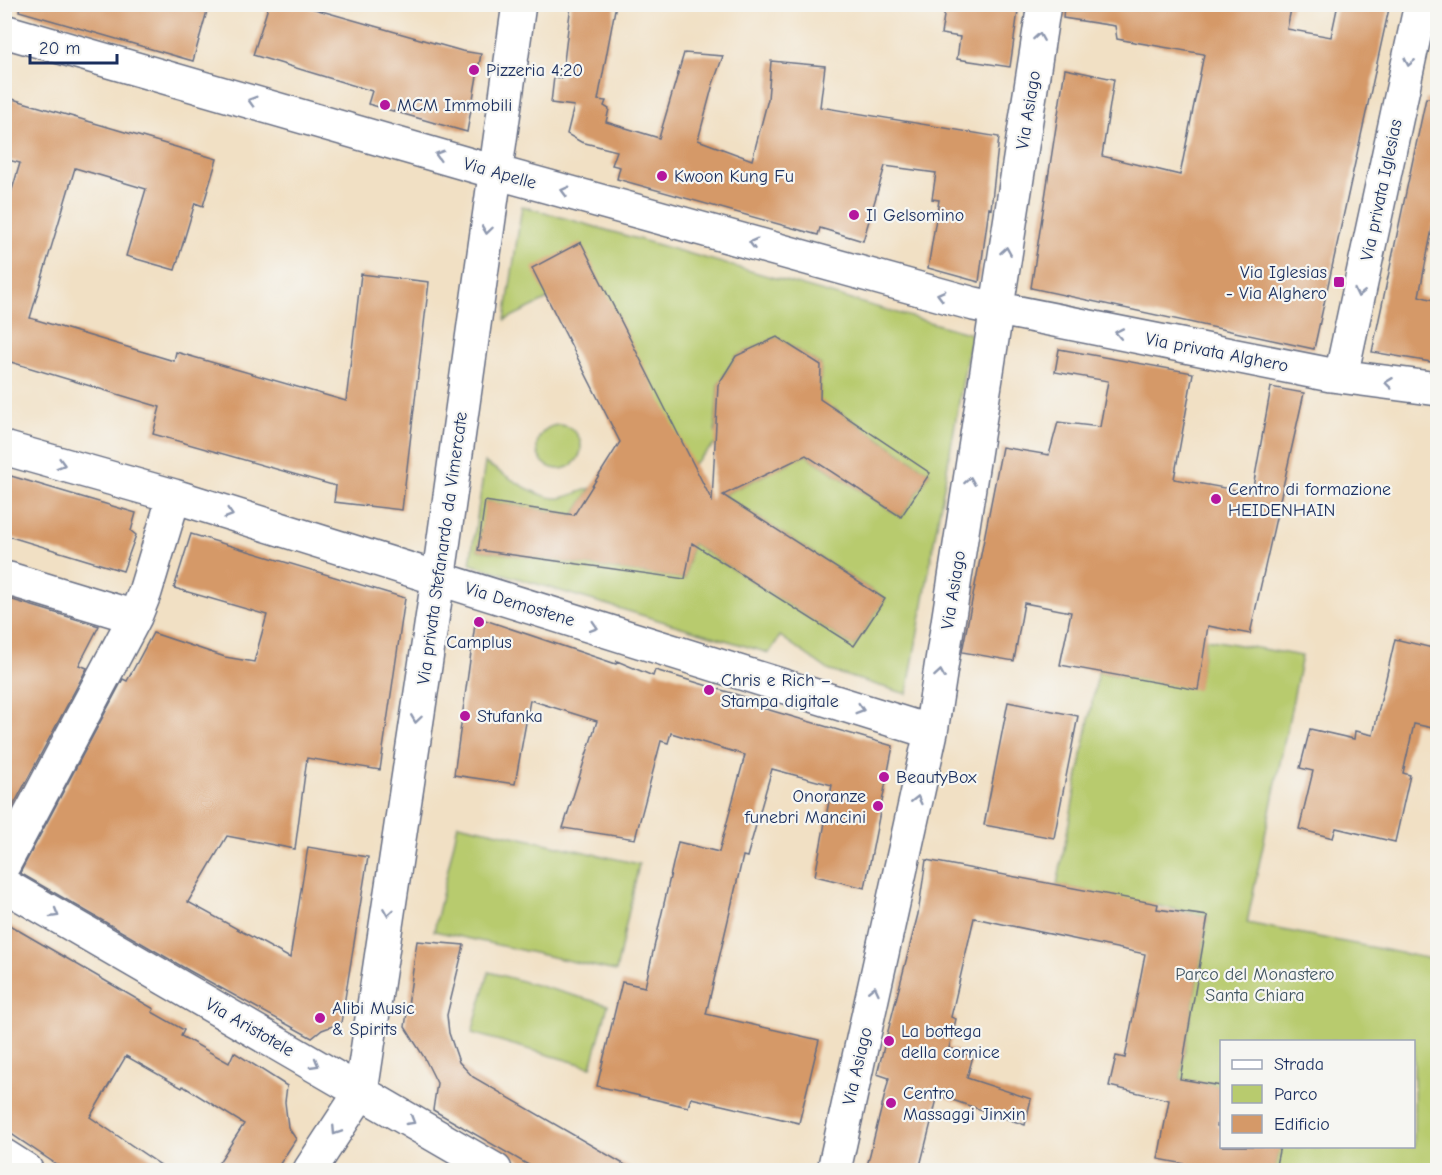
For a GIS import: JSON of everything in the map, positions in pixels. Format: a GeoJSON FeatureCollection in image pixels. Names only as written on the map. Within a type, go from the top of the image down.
{"type":"FeatureCollection","features":[{"type":"Feature","properties":{"kind":"street","name":"Via privata Stefanardo da Vimercate"},"geometry":{"type":"LineString","coordinates":[[361,1092],[438,578],[519,4]]}},
{"type":"Feature","properties":{"kind":"street","name":"Via Asiago"},"geometry":{"type":"LineString","coordinates":[[834,1170],[931,732],[1044,4]]}},
{"type":"Feature","properties":{"kind":"street","name":"Via privata Iglesias"},"geometry":{"type":"LineString","coordinates":[[1341,376],[1421,4]]}},
{"type":"Feature","properties":{"kind":"street","name":"Via Apelle"},"geometry":{"type":"LineString","coordinates":[[4,31],[495,172],[997,309]]}},
{"type":"Feature","properties":{"kind":"street","name":"Via privata Alghero"},"geometry":{"type":"LineString","coordinates":[[997,309],[1341,376],[1437,389]]}},
{"type":"Feature","properties":{"kind":"street","name":"Via Demostene"},"geometry":{"type":"LineString","coordinates":[[4,448],[174,496],[931,732]]}},
{"type":"Feature","properties":{"kind":"street"},"geometry":{"type":"LineString","coordinates":[[4,864],[135,617],[145,592],[174,496]]}},
{"type":"Feature","properties":{"kind":"street"},"geometry":{"type":"LineString","coordinates":[[9,579],[135,617]]}},
{"type":"Feature","properties":{"kind":"street","name":"Via Aristotele"},"geometry":{"type":"LineString","coordinates":[[4,885],[495,1170]]}},
{"type":"Feature","properties":{"kind":"street"},"geometry":{"type":"LineString","coordinates":[[310,1170],[361,1092]]}},
{"type":"Feature","properties":{"kind":"street"},"geometry":{"type":"LineString","coordinates":[[4,1156],[26,1170]]}},
{"type":"Feature","properties":{"kind":"green space"},"geometry":{"type":"Polygon","coordinates":[[[522,206],[971,334],[907,694],[830,671],[780,636],[769,653],[470,564],[485,463],[532,491],[552,498],[564,497],[591,488],[574,515],[486,501],[478,550],[685,579],[692,543],[854,646],[885,599],[723,495],[806,455],[901,517],[930,473],[834,408],[819,411],[821,365],[777,337],[736,356],[718,385],[715,432],[723,437],[693,464],[548,299],[505,320],[522,206]]]}},
{"type":"Feature","properties":{"kind":"green space"},"geometry":{"type":"Polygon","coordinates":[[[559,425],[568,426],[575,431],[580,438],[580,456],[575,463],[568,468],[559,469],[550,468],[543,463],[538,456],[537,447],[538,438],[543,431],[550,426],[559,425]]]}},
{"type":"Feature","properties":{"kind":"green space","name":"Parco del Monastero Santa Chiara"},"geometry":{"type":"Polygon","coordinates":[[[1206,639],[1302,656],[1247,923],[1437,960],[1437,1170],[1275,1170],[1280,1148],[1415,1148],[1415,1040],[1220,1040],[1220,1086],[1180,1079],[1208,916],[1057,885],[1098,672],[1197,689],[1206,639]]]}},
{"type":"Feature","properties":{"kind":"green space"},"geometry":{"type":"Polygon","coordinates":[[[458,824],[639,864],[616,971],[434,931],[458,824]]]}},
{"type":"Feature","properties":{"kind":"green space"},"geometry":{"type":"Polygon","coordinates":[[[489,972],[608,1005],[591,1067],[472,1033],[489,972]]]}},
{"type":"Feature","properties":{"kind":"building"},"geometry":{"type":"Polygon","coordinates":[[[20,4],[209,4],[193,61],[19,11],[20,4]]]}},
{"type":"Feature","properties":{"kind":"building"},"geometry":{"type":"Polygon","coordinates":[[[269,4],[297,4],[462,51],[481,54],[467,132],[368,104],[372,91],[253,55],[269,4]]]}},
{"type":"Feature","properties":{"kind":"building"},"geometry":{"type":"Polygon","coordinates":[[[571,4],[616,4],[598,100],[606,101],[604,106],[609,109],[606,122],[659,138],[684,53],[723,56],[698,140],[752,160],[768,99],[771,61],[825,66],[820,107],[999,137],[991,209],[989,208],[979,282],[928,268],[939,200],[932,199],[936,173],[885,166],[863,241],[820,228],[818,235],[617,179],[620,167],[612,165],[617,151],[581,142],[567,134],[574,106],[551,103],[554,77],[562,78],[571,4]]]}},
{"type":"Feature","properties":{"kind":"building"},"geometry":{"type":"Polygon","coordinates":[[[946,4],[1019,4],[1010,67],[957,59],[960,37],[941,34],[946,4]]]}},
{"type":"Feature","properties":{"kind":"building"},"geometry":{"type":"Polygon","coordinates":[[[1064,4],[1292,4],[1287,29],[1331,37],[1338,4],[1390,4],[1314,349],[1031,288],[1065,69],[1114,79],[1102,156],[1180,175],[1204,54],[1117,39],[1115,26],[1063,18],[1064,4]]]}},
{"type":"Feature","properties":{"kind":"building"},"geometry":{"type":"Polygon","coordinates":[[[9,98],[217,159],[203,206],[195,203],[175,270],[126,256],[146,189],[75,168],[30,318],[174,361],[176,352],[346,401],[361,274],[429,282],[402,510],[334,502],[336,486],[153,434],[160,407],[4,360],[4,217],[20,163],[4,159],[4,112],[9,98]]]}},
{"type":"Feature","properties":{"kind":"building"},"geometry":{"type":"Polygon","coordinates":[[[1426,98],[1437,99],[1437,224],[1433,224],[1419,296],[1437,301],[1437,363],[1372,352],[1426,98]]]}},
{"type":"Feature","properties":{"kind":"building"},"geometry":{"type":"Polygon","coordinates":[[[581,242],[712,501],[718,385],[736,356],[777,337],[821,365],[820,399],[930,473],[901,517],[806,455],[723,495],[885,599],[854,646],[692,543],[685,579],[478,550],[485,501],[574,515],[620,442],[532,268],[581,242]]]}},
{"type":"Feature","properties":{"kind":"building"},"geometry":{"type":"Polygon","coordinates":[[[1059,349],[1193,373],[1174,479],[1252,493],[1271,387],[1304,393],[1250,634],[1208,626],[1198,690],[1060,665],[1071,612],[1024,603],[1014,661],[962,652],[1002,447],[1049,455],[1058,422],[1100,427],[1108,381],[1055,372],[1059,349]]]}},
{"type":"Feature","properties":{"kind":"building"},"geometry":{"type":"Polygon","coordinates":[[[11,476],[136,513],[131,531],[136,535],[123,571],[4,535],[4,495],[11,476]]]}},
{"type":"Feature","properties":{"kind":"building"},"geometry":{"type":"Polygon","coordinates":[[[191,534],[405,598],[380,770],[307,758],[295,849],[227,836],[188,902],[290,958],[308,847],[368,857],[341,1023],[322,1030],[312,1038],[20,873],[123,679],[127,681],[153,633],[225,657],[254,662],[267,615],[174,588],[191,534]]]}},
{"type":"Feature","properties":{"kind":"building"},"geometry":{"type":"Polygon","coordinates":[[[6,598],[99,626],[79,665],[87,668],[4,823],[4,605],[6,598]]]}},
{"type":"Feature","properties":{"kind":"building"},"geometry":{"type":"Polygon","coordinates":[[[476,617],[616,664],[617,661],[653,676],[655,670],[761,702],[759,707],[893,746],[865,888],[815,876],[832,785],[772,769],[747,857],[743,856],[706,1014],[819,1040],[799,1123],[691,1098],[688,1107],[597,1086],[622,982],[645,987],[678,842],[719,852],[745,755],[671,733],[668,743],[661,741],[635,839],[563,828],[597,721],[530,700],[515,784],[454,775],[476,617]]]}},
{"type":"Feature","properties":{"kind":"building"},"geometry":{"type":"Polygon","coordinates":[[[1395,639],[1437,649],[1437,729],[1414,724],[1403,773],[1410,775],[1395,842],[1336,828],[1333,838],[1299,829],[1313,771],[1300,768],[1310,729],[1354,739],[1355,731],[1373,735],[1395,639]]]}},
{"type":"Feature","properties":{"kind":"building"},"geometry":{"type":"Polygon","coordinates":[[[1008,702],[1078,716],[1054,838],[984,825],[1008,702]]]}},
{"type":"Feature","properties":{"kind":"building"},"geometry":{"type":"Polygon","coordinates":[[[926,860],[1158,904],[1157,909],[1208,916],[1180,1079],[1220,1086],[1217,1126],[1220,1127],[1220,1148],[1280,1148],[1275,1170],[1217,1170],[1158,1159],[1169,1100],[1109,1086],[1116,1056],[1125,1058],[1145,954],[974,918],[951,1017],[956,1019],[949,1048],[973,1056],[967,1078],[1031,1099],[1025,1125],[938,1095],[919,1170],[866,1170],[889,1078],[877,1074],[918,914],[926,860]]]}},
{"type":"Feature","properties":{"kind":"building"},"geometry":{"type":"Polygon","coordinates":[[[4,922],[154,1009],[152,1012],[184,1030],[181,1036],[229,1063],[234,1052],[287,1086],[285,1102],[288,1127],[296,1139],[276,1170],[214,1170],[244,1124],[183,1086],[182,1088],[126,1056],[90,1117],[168,1170],[65,1170],[4,1129],[4,922]]]}},
{"type":"Feature","properties":{"kind":"building"},"geometry":{"type":"Polygon","coordinates":[[[417,941],[464,945],[447,1015],[449,1033],[459,1062],[473,1077],[634,1170],[537,1170],[433,1110],[437,1083],[405,1027],[417,941]]]}},
{"type":"Feature","properties":{"kind":"place","name":"Pizzeria 4:20"},"geometry":{"type":"Point","coordinates":[474,70]}},
{"type":"Feature","properties":{"kind":"place","name":"MCM Immobili"},"geometry":{"type":"Point","coordinates":[385,105]}},
{"type":"Feature","properties":{"kind":"place","name":"Kwoon Kung Fu"},"geometry":{"type":"Point","coordinates":[662,176]}},
{"type":"Feature","properties":{"kind":"place","name":"Il Gelsomino"},"geometry":{"type":"Point","coordinates":[854,215]}},
{"type":"Feature","properties":{"kind":"place","name":"Via Iglesias - Via Alghero"},"geometry":{"type":"Point","coordinates":[1339,282]}},
{"type":"Feature","properties":{"kind":"place","name":"Centro di formazione HEIDENHAIN"},"geometry":{"type":"Point","coordinates":[1216,499]}},
{"type":"Feature","properties":{"kind":"place","name":"Camplus"},"geometry":{"type":"Point","coordinates":[479,622]}},
{"type":"Feature","properties":{"kind":"place","name":"Chris e Rich – Stampa digitale"},"geometry":{"type":"Point","coordinates":[709,690]}},
{"type":"Feature","properties":{"kind":"place","name":"Stufanka"},"geometry":{"type":"Point","coordinates":[465,716]}},
{"type":"Feature","properties":{"kind":"place","name":"BeautyBox"},"geometry":{"type":"Point","coordinates":[884,777]}},
{"type":"Feature","properties":{"kind":"place","name":"Onoranze funebri Mancini"},"geometry":{"type":"Point","coordinates":[878,806]}},
{"type":"Feature","properties":{"kind":"place","name":"Alibi Music & Spirits"},"geometry":{"type":"Point","coordinates":[320,1018]}},
{"type":"Feature","properties":{"kind":"place","name":"La bottega della cornice"},"geometry":{"type":"Point","coordinates":[889,1041]}},
{"type":"Feature","properties":{"kind":"place","name":"Centro Massaggi Jinxin"},"geometry":{"type":"Point","coordinates":[891,1103]}}]}
